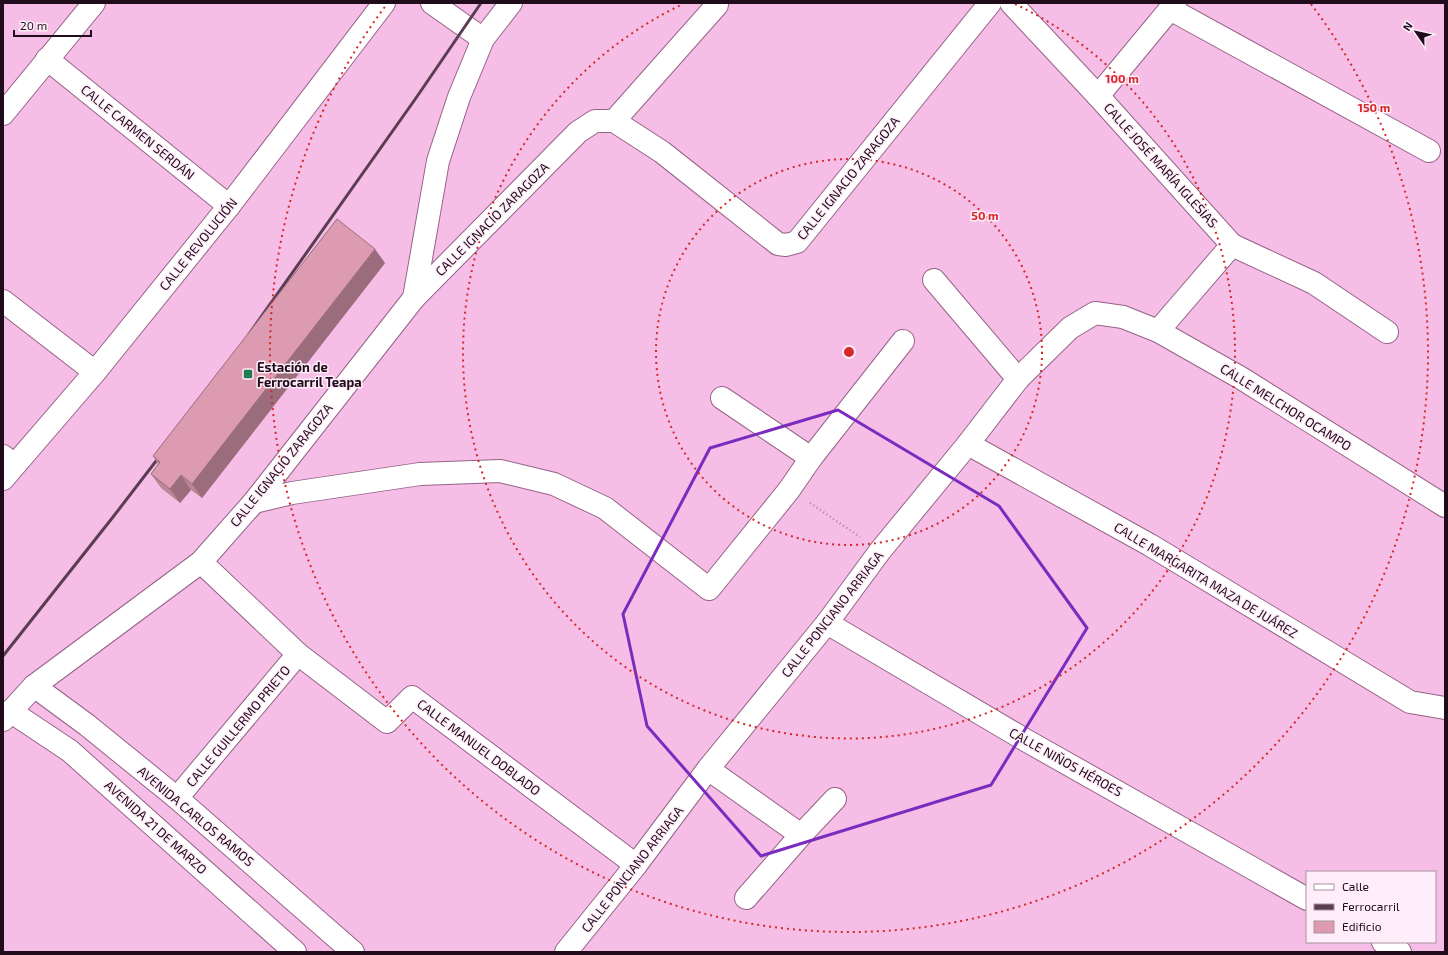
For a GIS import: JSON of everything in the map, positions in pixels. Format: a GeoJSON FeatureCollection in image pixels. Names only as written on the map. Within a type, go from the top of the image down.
{"type":"FeatureCollection","features":[{"type":"Feature","properties":{"kind":"street"},"geometry":{"type":"LineString","coordinates":[[3,114],[94,3]]}},
{"type":"Feature","properties":{"kind":"street","name":"CALLE REVOLUCIÓN"},"geometry":{"type":"LineString","coordinates":[[7,467],[95,372],[229,206],[384,3]]}},
{"type":"Feature","properties":{"kind":"street"},"geometry":{"type":"LineString","coordinates":[[432,3],[483,39]]}},
{"type":"Feature","properties":{"kind":"street"},"geometry":{"type":"LineString","coordinates":[[414,298],[438,161],[459,97],[483,39],[511,3]]}},
{"type":"Feature","properties":{"kind":"street","name":"CALLE IGNACIO ZARAGOZA"},"geometry":{"type":"LineString","coordinates":[[7,716],[34,686],[201,562],[254,502],[414,298],[578,132],[594,121],[614,121],[662,152],[778,244],[786,245],[796,242],[990,3]]}},
{"type":"Feature","properties":{"kind":"street","name":"CALLE JOSÉ MARÍA IGLESIAS"},"geometry":{"type":"LineString","coordinates":[[1011,3],[1098,96],[1232,245]]}},
{"type":"Feature","properties":{"kind":"street"},"geometry":{"type":"LineString","coordinates":[[614,121],[717,4]]}},
{"type":"Feature","properties":{"kind":"street"},"geometry":{"type":"LineString","coordinates":[[1098,96],[1172,6],[1429,151]]}},
{"type":"Feature","properties":{"kind":"street","name":"CALLE CARMEN SERDÁN"},"geometry":{"type":"LineString","coordinates":[[47,59],[229,206]]}},
{"type":"Feature","properties":{"kind":"street"},"geometry":{"type":"LineString","coordinates":[[1158,331],[1232,245],[1314,283],[1387,332]]}},
{"type":"Feature","properties":{"kind":"street"},"geometry":{"type":"LineString","coordinates":[[934,280],[1018,379]]}},
{"type":"Feature","properties":{"kind":"street"},"geometry":{"type":"LineString","coordinates":[[3,301],[95,372]]}},
{"type":"Feature","properties":{"kind":"street","name":"CALLE PONCIANO ARRIAGA"},"geometry":{"type":"LineString","coordinates":[[566,952],[636,865],[708,769],[827,623],[880,551],[968,444],[1018,379],[1070,328],[1095,312],[1123,317]]}},
{"type":"Feature","properties":{"kind":"street","name":"CALLE MELCHOR OCAMPO"},"geometry":{"type":"LineString","coordinates":[[1123,317],[1158,331],[1241,378],[1445,506]]}},
{"type":"Feature","properties":{"kind":"street"},"geometry":{"type":"LineString","coordinates":[[254,502],[292,493],[420,474],[500,470],[554,484],[605,508],[709,589],[790,490],[811,458],[903,341]]}},
{"type":"Feature","properties":{"kind":"street"},"geometry":{"type":"LineString","coordinates":[[722,398],[811,458]]}},
{"type":"Feature","properties":{"kind":"street","name":"CALLE MARGARITA MAZA DE JUÁREZ"},"geometry":{"type":"LineString","coordinates":[[968,444],[1150,545],[1410,702],[1445,708]]}},
{"type":"Feature","properties":{"kind":"street","name":"CALLE MANUEL DOBLADO"},"geometry":{"type":"LineString","coordinates":[[201,562],[298,654],[387,722],[412,697],[636,865]]}},
{"type":"Feature","properties":{"kind":"street","name":"CALLE NIÑOS HÉROES"},"geometry":{"type":"LineString","coordinates":[[827,623],[1027,741],[1306,898]]}},
{"type":"Feature","properties":{"kind":"street","name":"CALLE GUILLERMO PRIETO"},"geometry":{"type":"LineString","coordinates":[[177,798],[298,654]]}},
{"type":"Feature","properties":{"kind":"street","name":"AVENIDA CARLOS RAMOS"},"geometry":{"type":"LineString","coordinates":[[34,686],[87,725],[177,798],[353,952]]}},
{"type":"Feature","properties":{"kind":"street","name":"AVENIDA 21 DE MARZO"},"geometry":{"type":"LineString","coordinates":[[7,716],[70,751],[295,952]]}},
{"type":"Feature","properties":{"kind":"street"},"geometry":{"type":"LineString","coordinates":[[708,769],[801,835]]}},
{"type":"Feature","properties":{"kind":"street"},"geometry":{"type":"LineString","coordinates":[[746,898],[801,835],[835,799]]}},
{"type":"Feature","properties":{"kind":"street"},"geometry":{"type":"LineString","coordinates":[[1385,943],[1400,952]]}},
{"type":"Feature","properties":{"kind":"path"},"geometry":{"type":"LineString","coordinates":[[790,490],[880,551]]}},
{"type":"Feature","properties":{"kind":"highlighted area"},"geometry":{"type":"Polygon","coordinates":[[[838,410],[999,506],[1087,628],[991,785],[761,856],[647,726],[623,614],[710,448],[838,410]]]}},
{"type":"Feature","properties":{"kind":"building"},"geometry":{"type":"Polygon","coordinates":[[[337,219],[375,249],[192,484],[181,475],[170,489],[151,474],[160,462],[153,456],[337,219]]]}},
{"type":"Feature","properties":{"kind":"railway"},"geometry":{"type":"LineString","coordinates":[[249,334],[416,98],[481,3]]}},
{"type":"Feature","properties":{"kind":"railway"},"geometry":{"type":"LineString","coordinates":[[3,656],[163,452]]}},
{"type":"Feature","properties":{"kind":"place","name":"Estación de Ferrocarril Teapa"},"geometry":{"type":"Point","coordinates":[248,374]}}]}
